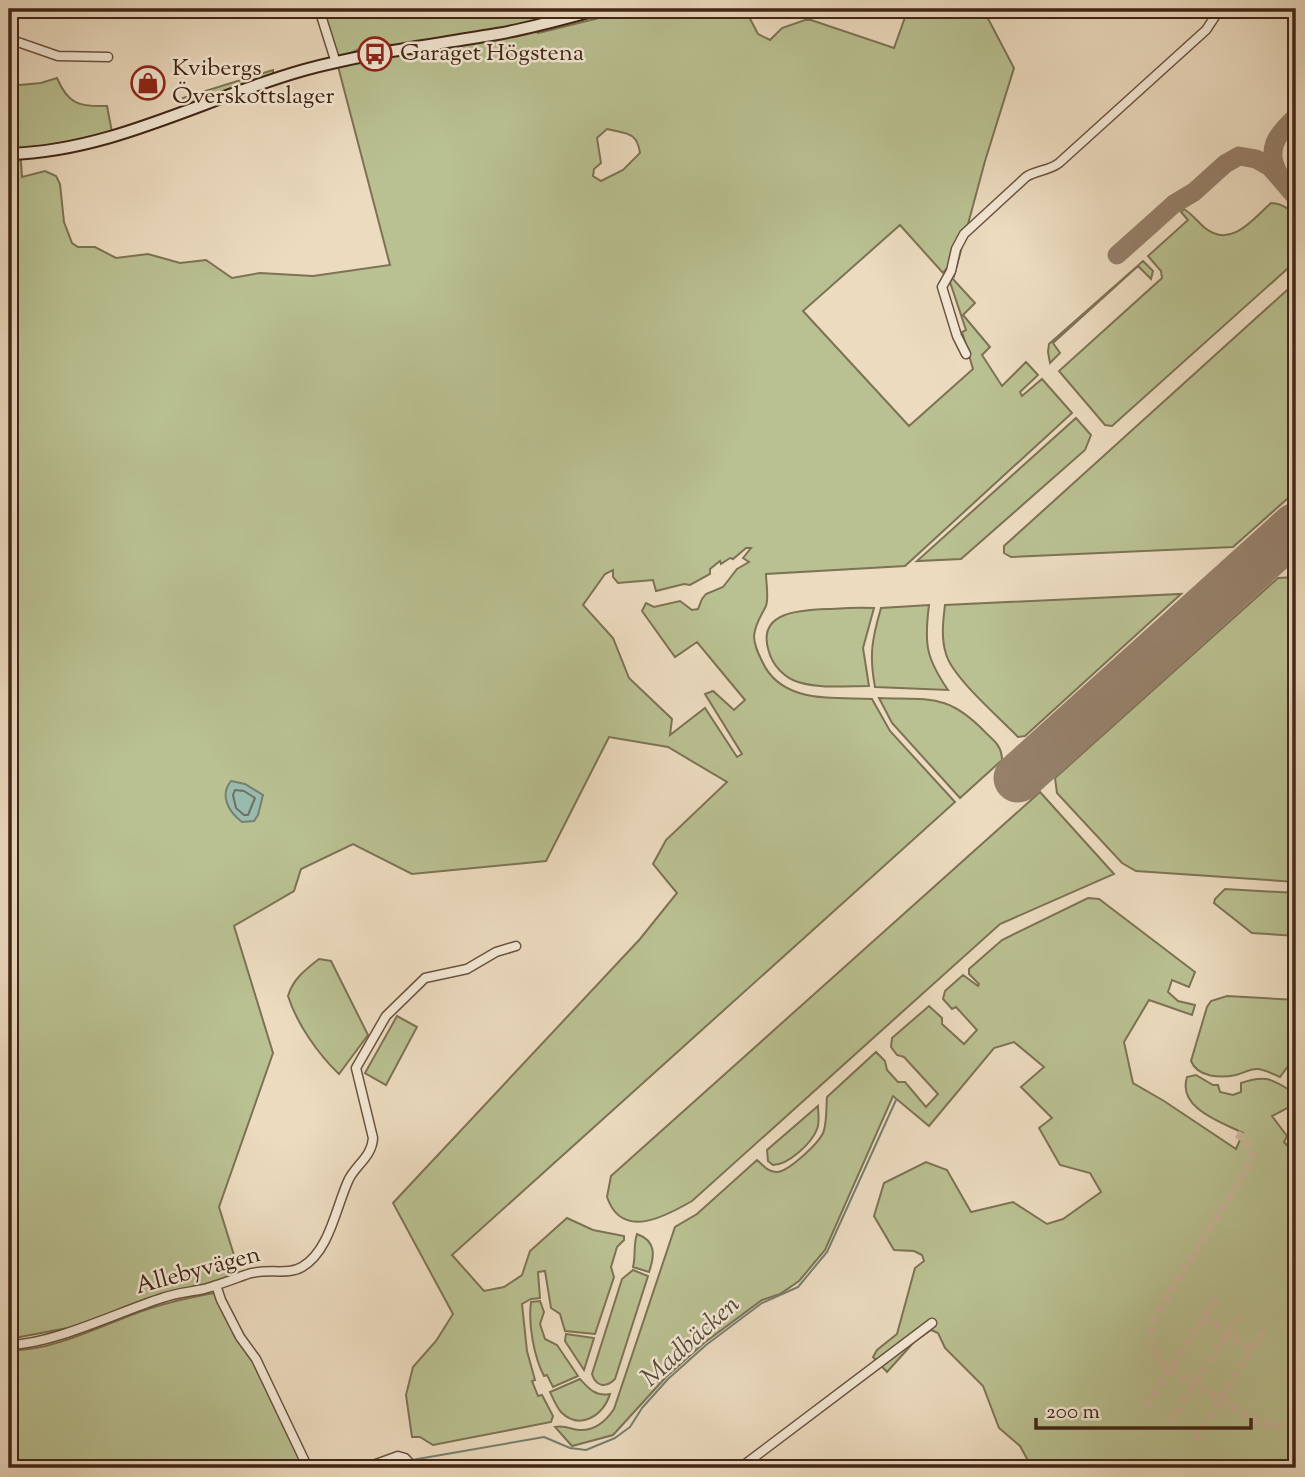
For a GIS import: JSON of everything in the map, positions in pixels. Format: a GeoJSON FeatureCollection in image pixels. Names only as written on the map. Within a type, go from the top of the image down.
{"type":"FeatureCollection","features":[{"type":"Feature","properties":{"kind":"street"},"geometry":{"type":"LineString","coordinates":[[9,154],[97,142],[155,124],[242,90],[336,63],[518,30],[600,9]]}},
{"type":"Feature","properties":{"kind":"street"},"geometry":{"type":"LineString","coordinates":[[966,354],[957,336],[942,287],[951,271],[956,249],[964,234],[1026,177],[1059,163],[1206,30],[1220,9]]}},
{"type":"Feature","properties":{"kind":"street"},"geometry":{"type":"LineString","coordinates":[[322,10],[336,63]]}},
{"type":"Feature","properties":{"kind":"street"},"geometry":{"type":"LineString","coordinates":[[9,39],[58,56],[108,57]]}},
{"type":"Feature","properties":{"kind":"street","name":"Allebyvägen"},"geometry":{"type":"LineString","coordinates":[[9,1345],[53,1336],[167,1296],[216,1285],[259,1270],[285,1272],[296,1270],[310,1261],[330,1230],[351,1176],[373,1145],[356,1068],[386,1016],[425,978],[467,969],[496,952],[516,946]]}},
{"type":"Feature","properties":{"kind":"street"},"geometry":{"type":"LineString","coordinates":[[216,1285],[240,1338],[256,1359],[307,1468]]}},
{"type":"Feature","properties":{"kind":"street"},"geometry":{"type":"LineString","coordinates":[[740,1468],[932,1323]]}},
{"type":"Feature","properties":{"kind":"street"},"geometry":{"type":"LineString","coordinates":[[365,1468],[398,1456],[405,1458],[414,1468]]}},
{"type":"Feature","properties":{"kind":"green space"},"geometry":{"type":"Polygon","coordinates":[[[323,9],[581,9],[532,21],[538,33],[628,9],[745,9],[758,34],[770,40],[782,28],[808,19],[894,48],[908,9],[983,9],[1014,68],[954,276],[948,267],[943,273],[900,225],[803,311],[909,426],[973,369],[962,332],[966,330],[950,282],[952,278],[975,303],[963,315],[990,347],[982,355],[1002,386],[1026,362],[1038,375],[1020,392],[1022,396],[1042,379],[1072,413],[905,566],[766,574],[767,602],[754,636],[758,652],[771,675],[782,685],[809,695],[872,699],[890,731],[955,802],[452,1255],[484,1291],[504,1287],[522,1275],[530,1251],[567,1218],[593,1230],[624,1236],[624,1240],[617,1247],[611,1267],[614,1277],[595,1334],[565,1331],[560,1314],[551,1308],[545,1271],[538,1272],[540,1298],[522,1304],[527,1351],[535,1380],[532,1381],[538,1396],[542,1395],[553,1416],[551,1422],[433,1445],[420,1437],[412,1437],[406,1395],[413,1367],[436,1341],[453,1314],[393,1203],[640,939],[677,893],[653,864],[666,840],[727,782],[668,747],[609,737],[546,861],[412,874],[353,844],[301,869],[294,891],[234,926],[273,1053],[219,1207],[238,1268],[237,1275],[73,1327],[9,1339],[9,86],[41,83],[57,78],[70,99],[89,106],[107,106],[112,132],[61,144],[20,148],[22,177],[45,171],[56,176],[60,184],[64,222],[72,243],[78,247],[95,247],[116,258],[148,254],[180,263],[206,260],[232,278],[260,273],[313,276],[390,265],[323,9]],[[607,129],[597,138],[601,163],[594,169],[593,176],[601,181],[623,170],[640,153],[633,137],[607,129]],[[746,548],[733,559],[721,564],[720,561],[710,569],[710,574],[690,585],[656,591],[653,580],[618,583],[613,577],[613,570],[605,574],[583,605],[613,638],[629,678],[672,719],[670,735],[705,708],[737,757],[742,754],[705,694],[713,691],[734,710],[745,700],[697,642],[675,657],[642,611],[646,603],[654,607],[680,601],[692,610],[698,609],[706,594],[723,587],[737,569],[749,562],[743,558],[751,548],[746,548]]]}},
{"type":"Feature","properties":{"kind":"green space"},"geometry":{"type":"Polygon","coordinates":[[[273,70],[273,74],[189,106],[183,98],[273,70]]]}},
{"type":"Feature","properties":{"kind":"green space"},"geometry":{"type":"Polygon","coordinates":[[[1271,203],[1281,205],[1293,216],[1297,233],[1296,261],[1112,426],[1105,425],[1059,371],[1162,278],[1161,271],[1148,256],[1188,220],[1181,212],[1184,209],[1205,228],[1215,234],[1224,235],[1241,229],[1271,203]]]}},
{"type":"Feature","properties":{"kind":"green space"},"geometry":{"type":"Polygon","coordinates":[[[1143,261],[1153,271],[1151,279],[1138,266],[1053,343],[1060,353],[1050,363],[1049,344],[1143,261]]]}},
{"type":"Feature","properties":{"kind":"green space"},"geometry":{"type":"Polygon","coordinates":[[[1296,282],[1296,491],[1233,547],[1011,557],[1004,553],[1004,546],[1296,282]]]}},
{"type":"Feature","properties":{"kind":"green space"},"geometry":{"type":"Polygon","coordinates":[[[1076,418],[1091,435],[1085,450],[961,559],[917,561],[1076,418]]]}},
{"type":"Feature","properties":{"kind":"green space"},"geometry":{"type":"Polygon","coordinates":[[[1296,577],[1296,882],[1136,871],[1122,863],[1057,793],[1055,778],[1278,578],[1296,577]]]}},
{"type":"Feature","properties":{"kind":"green space"},"geometry":{"type":"Polygon","coordinates":[[[1181,594],[1025,736],[1018,737],[967,686],[950,664],[944,648],[945,605],[1181,594]]]}},
{"type":"Feature","properties":{"kind":"green space"},"geometry":{"type":"Polygon","coordinates":[[[929,605],[928,650],[935,669],[948,690],[875,687],[872,647],[881,608],[929,605]]]}},
{"type":"Feature","properties":{"kind":"green space"},"geometry":{"type":"Polygon","coordinates":[[[874,608],[863,648],[869,686],[824,686],[798,682],[780,671],[773,662],[767,638],[769,628],[775,620],[808,610],[874,608]]]}},
{"type":"Feature","properties":{"kind":"green space"},"geometry":{"type":"Polygon","coordinates":[[[879,698],[925,699],[949,705],[973,720],[992,739],[999,748],[1002,760],[960,798],[892,723],[879,698]]]}},
{"type":"Feature","properties":{"kind":"green space"},"geometry":{"type":"Polygon","coordinates":[[[1040,792],[1114,874],[1000,924],[692,1201],[670,1213],[645,1221],[634,1222],[623,1218],[614,1210],[607,1197],[611,1176],[1040,792]]]}},
{"type":"Feature","properties":{"kind":"green space"},"geometry":{"type":"Polygon","coordinates":[[[1225,889],[1296,893],[1296,936],[1252,933],[1214,903],[1225,889]]]}},
{"type":"Feature","properties":{"kind":"green space"},"geometry":{"type":"Polygon","coordinates":[[[1088,898],[1099,899],[1195,972],[1189,987],[1172,980],[1168,992],[1178,1001],[1195,1005],[1192,1015],[1149,1000],[1124,1042],[1133,1083],[1236,1149],[1243,1133],[1213,1119],[1195,1105],[1188,1097],[1187,1077],[1196,1075],[1218,1085],[1220,1092],[1233,1095],[1241,1092],[1241,1083],[1258,1079],[1276,1082],[1296,1094],[1296,1108],[1291,1106],[1272,1116],[1287,1136],[1284,1142],[1296,1155],[1296,1468],[1032,1468],[1020,1446],[999,1428],[983,1386],[945,1348],[938,1333],[931,1330],[914,1342],[887,1372],[873,1357],[877,1350],[897,1334],[915,1268],[924,1261],[922,1255],[914,1251],[894,1250],[874,1216],[884,1183],[926,1162],[947,1170],[971,1212],[1013,1202],[1047,1224],[1063,1219],[1101,1192],[1090,1173],[1060,1165],[1039,1128],[1052,1118],[1021,1087],[1044,1067],[1014,1042],[994,1048],[929,1126],[893,1096],[825,1250],[799,1281],[780,1294],[762,1300],[704,1343],[666,1377],[613,1435],[572,1446],[555,1427],[590,1429],[603,1421],[614,1409],[675,1227],[697,1214],[757,1160],[768,1170],[776,1172],[803,1156],[822,1135],[827,1097],[876,1052],[885,1061],[887,1070],[898,1082],[905,1082],[926,1107],[938,1094],[904,1057],[897,1055],[891,1047],[892,1038],[929,1006],[942,1018],[942,1024],[964,1044],[977,1030],[956,1007],[952,1009],[943,999],[945,991],[963,975],[978,986],[969,974],[969,969],[1002,940],[1088,898]]]}},
{"type":"Feature","properties":{"kind":"green space"},"geometry":{"type":"Polygon","coordinates":[[[319,959],[331,961],[368,1035],[339,1074],[309,1038],[288,996],[296,980],[319,959]]]}},
{"type":"Feature","properties":{"kind":"green space"},"geometry":{"type":"Polygon","coordinates":[[[1227,996],[1296,1000],[1296,1070],[1289,1065],[1280,1077],[1255,1069],[1236,1075],[1217,1076],[1204,1074],[1194,1067],[1191,1061],[1207,1007],[1211,1001],[1227,996]]]}},
{"type":"Feature","properties":{"kind":"green space"},"geometry":{"type":"Polygon","coordinates":[[[397,1016],[417,1027],[386,1085],[365,1073],[397,1016]]]}},
{"type":"Feature","properties":{"kind":"green space"},"geometry":{"type":"Polygon","coordinates":[[[818,1106],[818,1126],[805,1147],[779,1164],[773,1165],[768,1161],[767,1150],[818,1106]]]}},
{"type":"Feature","properties":{"kind":"green space"},"geometry":{"type":"Polygon","coordinates":[[[637,1234],[651,1245],[652,1260],[649,1272],[633,1267],[637,1234]]]}},
{"type":"Feature","properties":{"kind":"green space"},"geometry":{"type":"Polygon","coordinates":[[[633,1270],[648,1276],[615,1379],[602,1385],[596,1382],[592,1374],[622,1279],[633,1270]]]}},
{"type":"Feature","properties":{"kind":"green space"},"geometry":{"type":"Polygon","coordinates":[[[214,1293],[238,1339],[253,1360],[305,1468],[9,1468],[9,1350],[24,1350],[56,1343],[154,1307],[214,1293]]]}},
{"type":"Feature","properties":{"kind":"green space"},"geometry":{"type":"Polygon","coordinates":[[[540,1301],[544,1312],[540,1324],[545,1339],[557,1345],[578,1376],[553,1387],[540,1368],[533,1340],[531,1302],[540,1301]]]}},
{"type":"Feature","properties":{"kind":"green space"},"geometry":{"type":"Polygon","coordinates":[[[566,1334],[594,1338],[584,1370],[565,1341],[566,1334]]]}},
{"type":"Feature","properties":{"kind":"green space"},"geometry":{"type":"Polygon","coordinates":[[[580,1379],[597,1393],[610,1394],[597,1414],[576,1420],[561,1412],[550,1392],[580,1379]]]}},
{"type":"Feature","properties":{"kind":"water"},"geometry":{"type":"Polygon","coordinates":[[[231,781],[245,784],[263,795],[254,821],[242,822],[230,809],[226,792],[231,781]]]}},
{"type":"Feature","properties":{"kind":"waterway"},"geometry":{"type":"LineString","coordinates":[[349,54],[371,43],[395,45]]}},
{"type":"Feature","properties":{"kind":"waterway","name":"Madbäcken"},"geometry":{"type":"LineString","coordinates":[[412,1460],[544,1437],[570,1448],[586,1450],[615,1438],[630,1427],[642,1408],[668,1379],[706,1345],[762,1303],[798,1287],[827,1252],[896,1100]]}},
{"type":"Feature","properties":{"kind":"waterway","name":"Madbäcken"},"geometry":{"type":"LineString","coordinates":[[381,1468],[402,1462]]}},
{"type":"Feature","properties":{"kind":"taxiway"},"geometry":{"type":"LineString","coordinates":[[1280,176],[1275,167],[1273,150],[1278,136],[1296,117]]}},
{"type":"Feature","properties":{"kind":"taxiway"},"geometry":{"type":"LineString","coordinates":[[1117,255],[1174,204],[1194,192],[1225,164],[1239,156],[1256,159],[1270,167],[1296,197]]}},
{"type":"Feature","properties":{"kind":"runway"},"geometry":{"type":"LineString","coordinates":[[1018,778],[1296,527]]}},
{"type":"Feature","properties":{"kind":"tunnel"},"geometry":{"type":"LineString","coordinates":[[1237,1134],[1245,1139],[1253,1159],[1154,1319],[1153,1349],[1163,1365],[1257,1421],[1274,1426],[1296,1423]]}},
{"type":"Feature","properties":{"kind":"tunnel"},"geometry":{"type":"LineString","coordinates":[[1146,1406],[1218,1296]]}},
{"type":"Feature","properties":{"kind":"tunnel"},"geometry":{"type":"LineString","coordinates":[[1169,1423],[1241,1313]]}},
{"type":"Feature","properties":{"kind":"tunnel"},"geometry":{"type":"LineString","coordinates":[[1204,1317],[1253,1350]]}},
{"type":"Feature","properties":{"kind":"tunnel"},"geometry":{"type":"LineString","coordinates":[[1195,1439],[1265,1329]]}},
{"type":"Feature","properties":{"kind":"place","name":"Garaget Högstena"},"geometry":{"type":"Point","coordinates":[375,54]}},
{"type":"Feature","properties":{"kind":"place","name":"Kvibergs Överskottslager"},"geometry":{"type":"Point","coordinates":[148,83]}}]}
